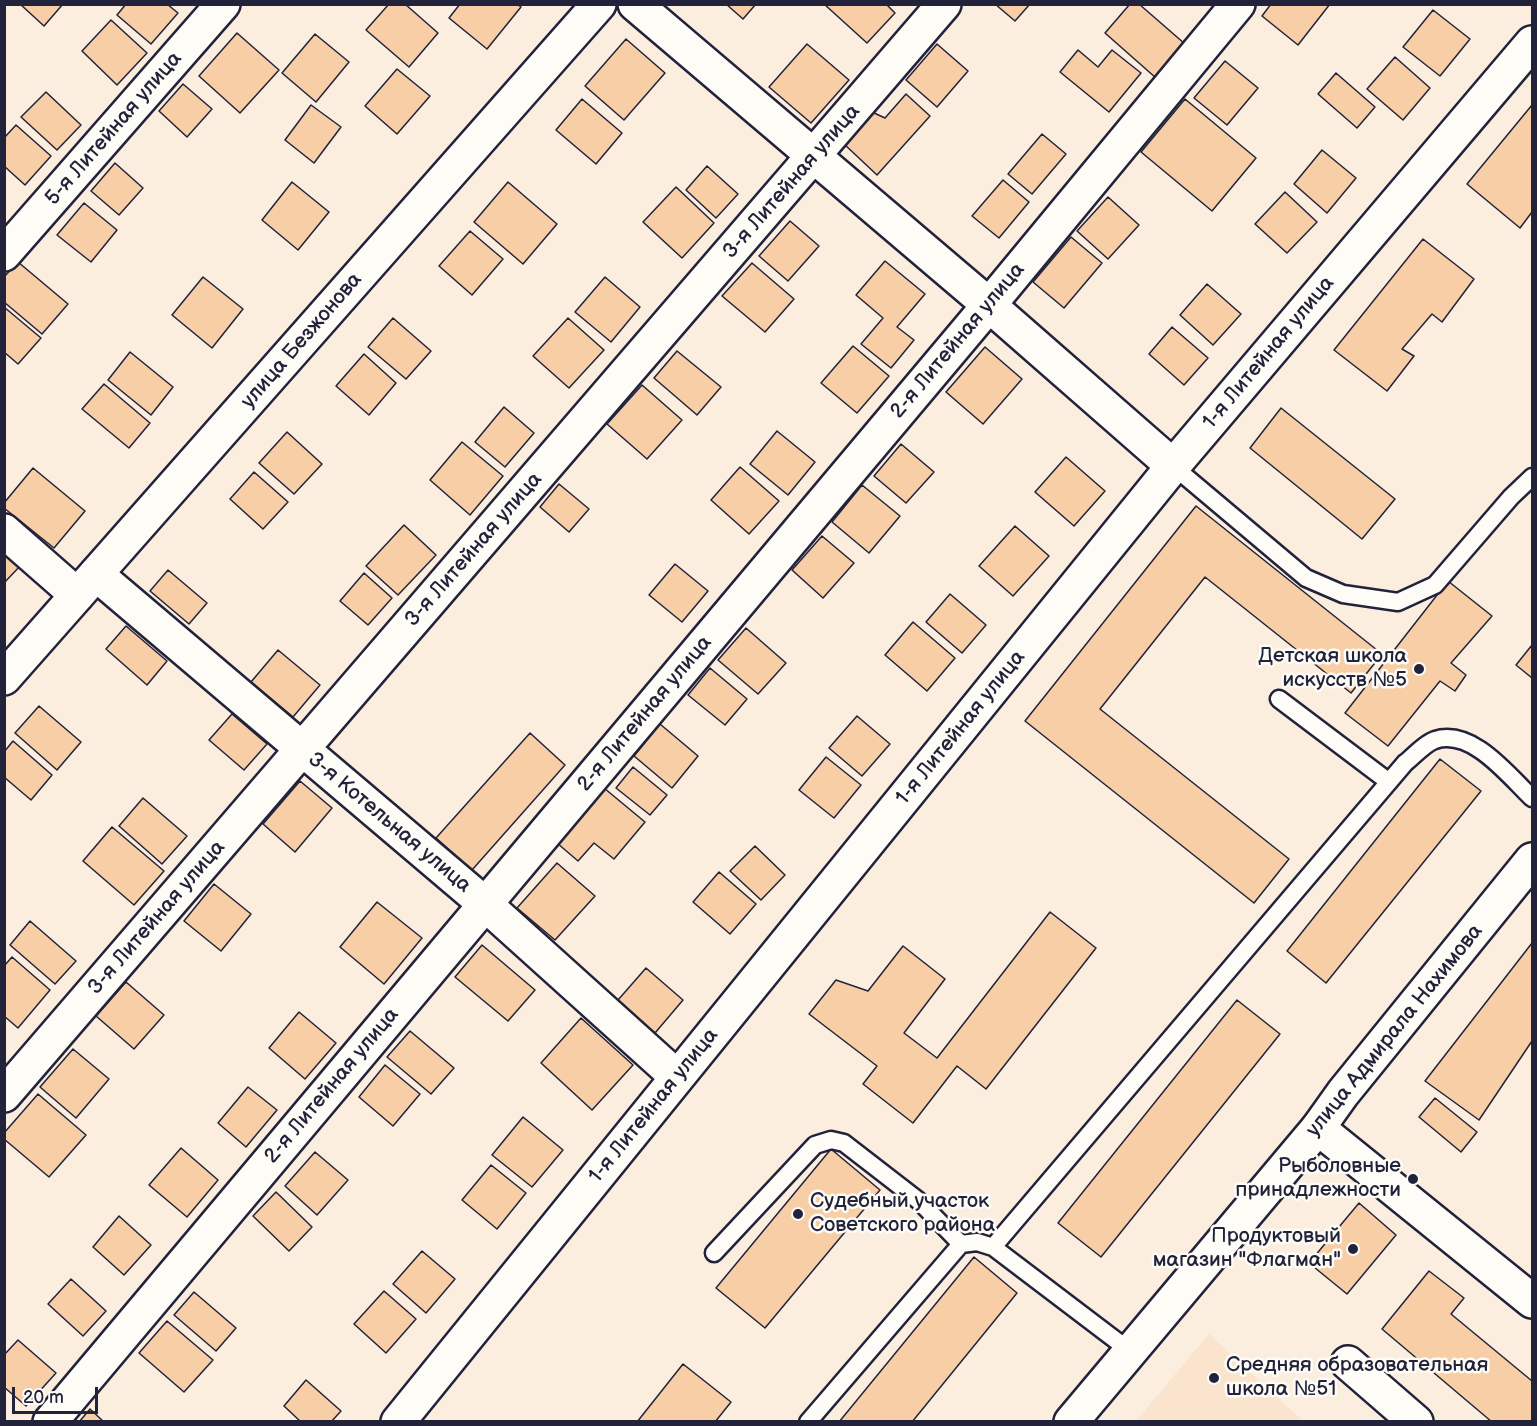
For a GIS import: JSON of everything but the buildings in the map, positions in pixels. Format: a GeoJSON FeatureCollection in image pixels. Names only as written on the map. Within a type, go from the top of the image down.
{"type":"FeatureCollection","features":[{"type":"Feature","properties":{"kind":"street","name":"5-я Литейная улица"},"geometry":{"type":"LineString","coordinates":[[4,254],[223,4]]}},
{"type":"Feature","properties":{"kind":"street","name":"улица Безжонова"},"geometry":{"type":"LineString","coordinates":[[4,678],[600,4]]}},
{"type":"Feature","properties":{"kind":"street"},"geometry":{"type":"LineString","coordinates":[[635,4],[989,305],[1173,466]]}},
{"type":"Feature","properties":{"kind":"street","name":"3-я Литейная улица"},"geometry":{"type":"LineString","coordinates":[[4,1095],[944,4]]}},
{"type":"Feature","properties":{"kind":"street","name":"2-я Литейная улица"},"geometry":{"type":"LineString","coordinates":[[50,1422],[989,305],[1238,4]]}},
{"type":"Feature","properties":{"kind":"street","name":"1-я Литейная улица"},"geometry":{"type":"LineString","coordinates":[[398,1422],[1173,466],[1533,42]]}},
{"type":"Feature","properties":{"kind":"street","name":"3-я Котельная улица"},"geometry":{"type":"LineString","coordinates":[[4,531],[87,585],[303,749],[485,904],[677,1077]]}},
{"type":"Feature","properties":{"kind":"street","name":"улица Адмирала Нахимова"},"geometry":{"type":"LineString","coordinates":[[1071,1422],[1318,1128],[1343,1093],[1533,860]]}},
{"type":"Feature","properties":{"kind":"street"},"geometry":{"type":"LineString","coordinates":[[1318,1128],[1533,1301]]}},
{"type":"Feature","properties":{"kind":"street"},"geometry":{"type":"LineString","coordinates":[[1348,1363],[1416,1422]]}},
{"type":"Feature","properties":{"kind":"lane"},"geometry":{"type":"LineString","coordinates":[[1173,466],[1306,578],[1343,594],[1398,602],[1434,585],[1511,496],[1533,477]]}},
{"type":"Feature","properties":{"kind":"lane"},"geometry":{"type":"LineString","coordinates":[[1279,699],[1389,782]]}},
{"type":"Feature","properties":{"kind":"lane"},"geometry":{"type":"LineString","coordinates":[[993,1247],[1405,763],[1434,740],[1454,739],[1475,745],[1533,798]]}},
{"type":"Feature","properties":{"kind":"lane"},"geometry":{"type":"LineString","coordinates":[[714,1252],[815,1145],[831,1140],[844,1143],[864,1156],[919,1201],[961,1244]]}},
{"type":"Feature","properties":{"kind":"lane"},"geometry":{"type":"LineString","coordinates":[[808,1422],[961,1244],[977,1242],[993,1247],[1130,1351]]}},
{"type":"Feature","properties":{"kind":"shaded area","name":"Средняя образовательная школа №51"},"geometry":{"type":"Polygon","coordinates":[[[1209,1334],[1303,1421],[1136,1421],[1209,1334]]]}},
{"type":"Feature","properties":{"kind":"place","name":"Детская школа искусств №5"},"geometry":{"type":"Point","coordinates":[1419,669]}},
{"type":"Feature","properties":{"kind":"place","name":"Рыболовные принадлежности"},"geometry":{"type":"Point","coordinates":[1413,1179]}},
{"type":"Feature","properties":{"kind":"place","name":"Судебный участок Советского района"},"geometry":{"type":"Point","coordinates":[798,1214]}},
{"type":"Feature","properties":{"kind":"place","name":"Продуктовый магазин \"Флагман\""},"geometry":{"type":"Point","coordinates":[1353,1249]}},
{"type":"Feature","properties":{"kind":"place","name":"Средняя образовательная школа №51"},"geometry":{"type":"Point","coordinates":[1214,1378]}}]}
